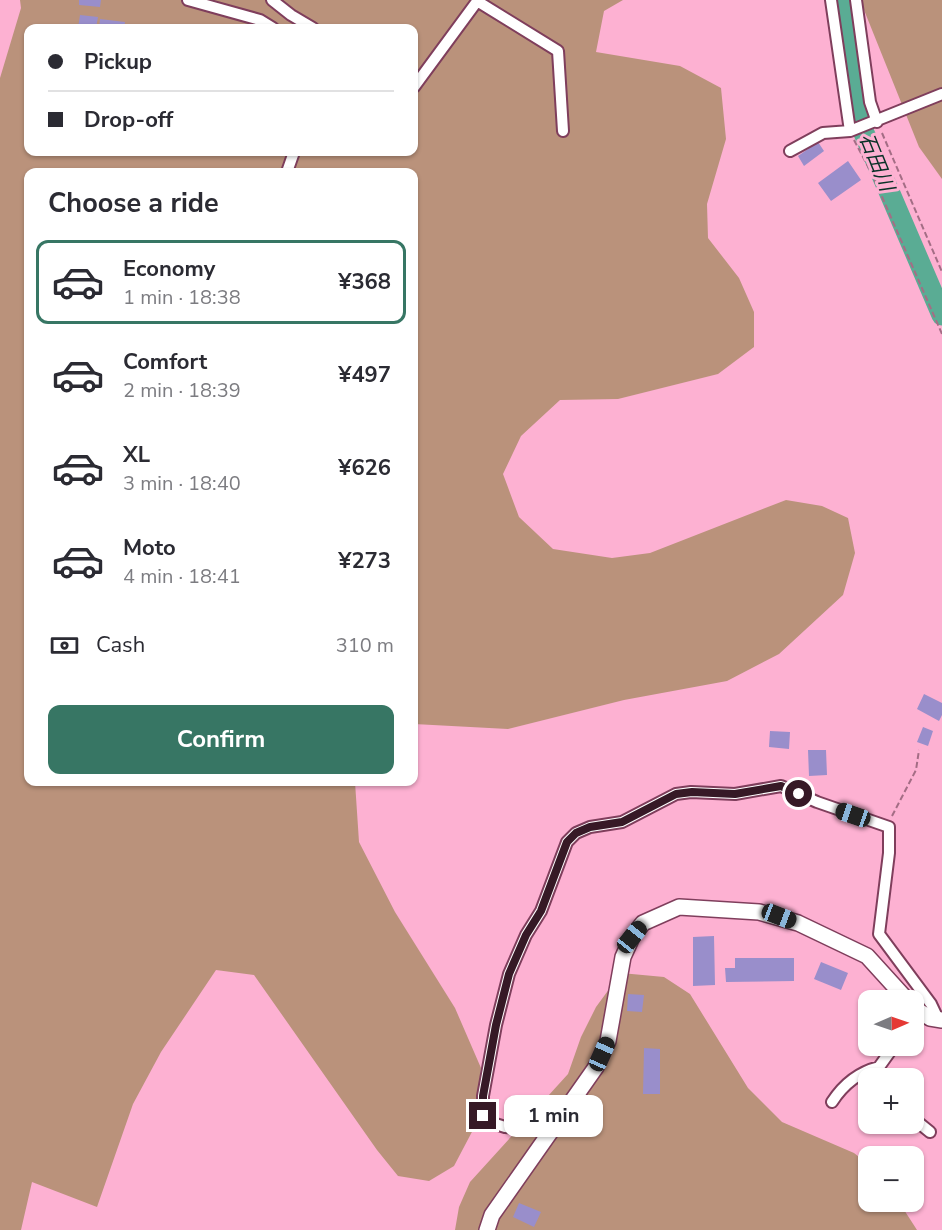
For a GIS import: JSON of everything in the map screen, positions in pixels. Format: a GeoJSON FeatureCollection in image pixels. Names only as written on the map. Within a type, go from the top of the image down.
{"type":"FeatureCollection","features":[{"type":"Feature","properties":{"kind":"main road"},"geometry":{"type":"LineString","coordinates":[[487,1230],[492,1215],[596,1067],[608,1041],[623,957],[632,937],[643,923],[661,913],[679,907],[702,907],[779,916],[854,947],[867,956],[898,990]]}},
{"type":"Feature","properties":{"kind":"main road"},"geometry":{"type":"LineString","coordinates":[[924,1016],[940,1019]]}},
{"type":"Feature","properties":{"kind":"street"},"geometry":{"type":"LineString","coordinates":[[188,0],[260,20],[266,24]]}},
{"type":"Feature","properties":{"kind":"street"},"geometry":{"type":"LineString","coordinates":[[272,0],[306,24]]}},
{"type":"Feature","properties":{"kind":"street"},"geometry":{"type":"LineString","coordinates":[[831,0],[850,131]]}},
{"type":"Feature","properties":{"kind":"street"},"geometry":{"type":"LineString","coordinates":[[856,0],[870,102],[877,122]]}},
{"type":"Feature","properties":{"kind":"street"},"geometry":{"type":"LineString","coordinates":[[418,82],[477,1],[558,51],[563,131]]}},
{"type":"Feature","properties":{"kind":"street"},"geometry":{"type":"LineString","coordinates":[[790,151],[823,133],[850,131],[942,94]]}},
{"type":"Feature","properties":{"kind":"street"},"geometry":{"type":"LineString","coordinates":[[551,1131],[505,1127],[486,1120],[483,1116],[483,1096],[496,1025],[509,974],[526,935],[541,911],[567,842],[576,833],[590,827],[622,822],[676,794],[692,792],[735,794],[781,786],[817,802],[889,827],[889,853],[879,934],[940,1019]]}},
{"type":"Feature","properties":{"kind":"street"},"geometry":{"type":"LineString","coordinates":[[832,1102],[841,1088],[867,1070],[879,1067],[887,1056]]}},
{"type":"Feature","properties":{"kind":"street"},"geometry":{"type":"LineString","coordinates":[[924,1127],[930,1132]]}},
{"type":"Feature","properties":{"kind":"path"},"geometry":{"type":"LineString","coordinates":[[877,122],[942,272]]}},
{"type":"Feature","properties":{"kind":"path"},"geometry":{"type":"LineString","coordinates":[[850,131],[873,174],[942,334]]}},
{"type":"Feature","properties":{"kind":"path"},"geometry":{"type":"LineString","coordinates":[[889,827],[894,812],[916,770],[919,750]]}},
{"type":"Feature","properties":{"kind":"shaded area"},"geometry":{"type":"Polygon","coordinates":[[[20,0],[623,0],[604,11],[596,52],[680,66],[721,88],[726,139],[707,204],[708,238],[739,278],[754,312],[754,347],[718,374],[618,399],[560,400],[521,436],[503,474],[519,517],[553,549],[612,558],[650,553],[786,500],[822,506],[848,518],[855,553],[843,595],[779,654],[727,681],[624,700],[508,729],[418,724],[418,168],[24,168],[24,786],[355,786],[359,842],[395,912],[455,1008],[481,1068],[474,1128],[454,1166],[429,1181],[398,1176],[377,1150],[254,975],[216,970],[161,1052],[133,1104],[97,1207],[32,1182],[21,1230],[0,1230],[0,78],[21,8],[20,0]]]}},
{"type":"Feature","properties":{"kind":"shaded area"},"geometry":{"type":"Polygon","coordinates":[[[860,0],[942,0],[942,179],[919,147],[860,0]]]}},
{"type":"Feature","properties":{"kind":"shaded area"},"geometry":{"type":"Polygon","coordinates":[[[621,973],[664,977],[690,994],[748,1088],[782,1122],[858,1156],[858,1212],[905,1212],[917,1230],[455,1230],[459,1207],[470,1182],[568,1074],[581,1037],[596,1007],[621,973]]]}},
{"type":"Feature","properties":{"kind":"building"},"geometry":{"type":"Polygon","coordinates":[[[79,0],[101,0],[100,7],[79,5],[79,0]]]}},
{"type":"Feature","properties":{"kind":"building"},"geometry":{"type":"Polygon","coordinates":[[[80,15],[98,17],[97,24],[79,24],[80,15]]]}},
{"type":"Feature","properties":{"kind":"building"},"geometry":{"type":"Polygon","coordinates":[[[100,19],[125,22],[125,24],[99,24],[100,19]]]}},
{"type":"Feature","properties":{"kind":"building"},"geometry":{"type":"Polygon","coordinates":[[[818,142],[824,151],[804,166],[798,156],[818,142]]]}},
{"type":"Feature","properties":{"kind":"building"},"geometry":{"type":"Polygon","coordinates":[[[848,161],[861,180],[831,201],[818,183],[848,161]]]}},
{"type":"Feature","properties":{"kind":"building"},"geometry":{"type":"Polygon","coordinates":[[[924,694],[942,703],[942,715],[939,721],[917,709],[924,694]]]}},
{"type":"Feature","properties":{"kind":"building"},"geometry":{"type":"Polygon","coordinates":[[[923,727],[933,731],[928,746],[917,742],[923,727]]]}},
{"type":"Feature","properties":{"kind":"building"},"geometry":{"type":"Polygon","coordinates":[[[770,731],[790,732],[789,749],[769,747],[770,731]]]}},
{"type":"Feature","properties":{"kind":"building"},"geometry":{"type":"Polygon","coordinates":[[[808,750],[826,750],[827,775],[809,776],[808,750]]]}},
{"type":"Feature","properties":{"kind":"building"},"geometry":{"type":"Polygon","coordinates":[[[714,936],[715,985],[693,986],[693,937],[714,936]]]}},
{"type":"Feature","properties":{"kind":"building"},"geometry":{"type":"Polygon","coordinates":[[[735,958],[794,958],[794,981],[726,982],[725,968],[735,968],[735,958]]]}},
{"type":"Feature","properties":{"kind":"building"},"geometry":{"type":"Polygon","coordinates":[[[821,962],[848,973],[841,990],[814,979],[821,962]]]}},
{"type":"Feature","properties":{"kind":"building"},"geometry":{"type":"Polygon","coordinates":[[[628,994],[644,995],[642,1012],[627,1011],[628,994]]]}},
{"type":"Feature","properties":{"kind":"building"},"geometry":{"type":"Polygon","coordinates":[[[644,1048],[660,1049],[660,1094],[643,1094],[644,1048]]]}},
{"type":"Feature","properties":{"kind":"building"},"geometry":{"type":"Polygon","coordinates":[[[519,1203],[541,1212],[534,1227],[513,1217],[519,1203]]]}},
{"type":"Feature","properties":{"kind":"waterway","name":"石田川"},"geometry":{"type":"LineString","coordinates":[[841,0],[854,94],[864,133],[942,315]]}},
{"type":"Feature","properties":{"kind":"route"},"geometry":{"type":"LineString","coordinates":[[483,1116],[483,1096],[496,1025],[509,974],[526,935],[541,911],[567,842],[576,833],[590,827],[622,822],[676,794],[692,792],[735,794],[781,786],[799,794]]}}]}
